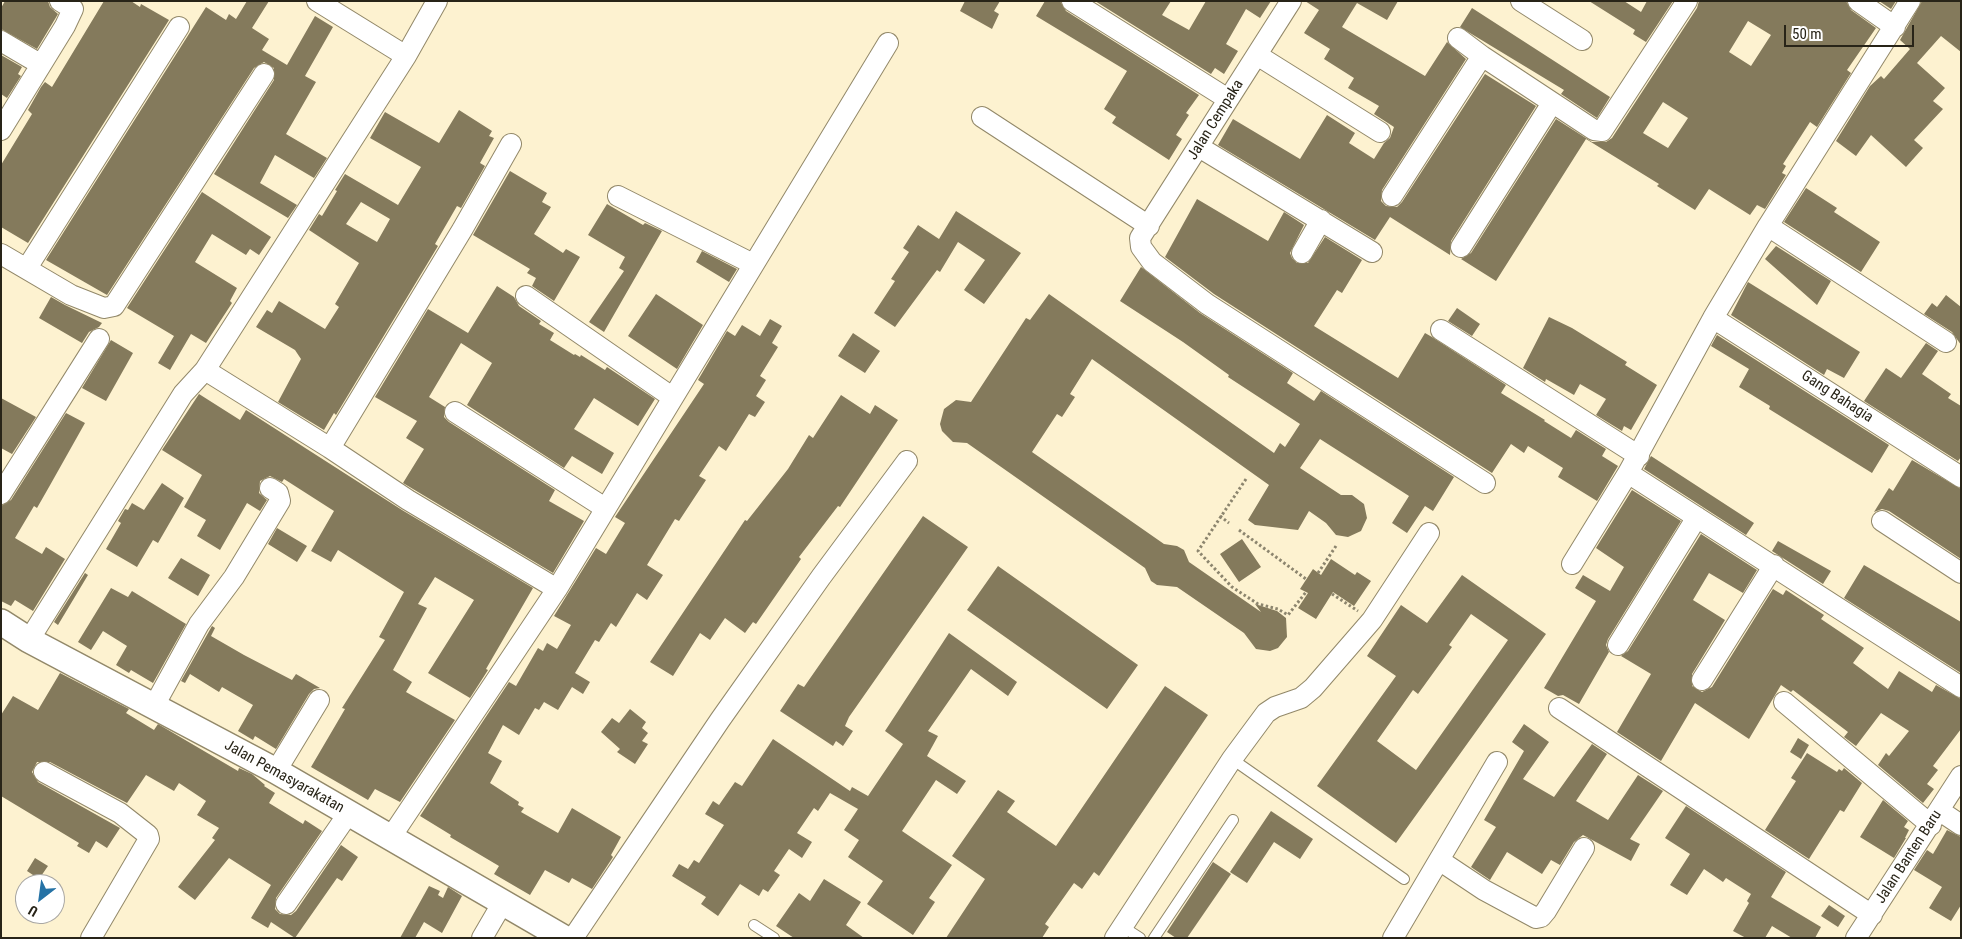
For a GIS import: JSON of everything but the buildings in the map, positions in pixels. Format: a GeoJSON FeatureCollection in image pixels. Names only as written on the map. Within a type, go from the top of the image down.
{"type":"FeatureCollection","features":[{"type":"Feature","properties":{"kind":"street"},"geometry":{"type":"LineString","coordinates":[[4,118],[65,26],[73,9],[60,1]]}},
{"type":"Feature","properties":{"kind":"street"},"geometry":{"type":"LineString","coordinates":[[317,1],[406,56]]}},
{"type":"Feature","properties":{"kind":"street"},"geometry":{"type":"LineString","coordinates":[[29,640],[184,394],[205,370],[406,56],[437,1]]}},
{"type":"Feature","properties":{"kind":"street"},"geometry":{"type":"LineString","coordinates":[[1072,1],[1228,99]]}},
{"type":"Feature","properties":{"kind":"street","name":"Jalan Cempaka"},"geometry":{"type":"LineString","coordinates":[[1144,232],[1199,148],[1290,1]]}},
{"type":"Feature","properties":{"kind":"street"},"geometry":{"type":"LineString","coordinates":[[1522,1],[1582,40]]}},
{"type":"Feature","properties":{"kind":"street"},"geometry":{"type":"LineString","coordinates":[[1458,38],[1552,103],[1594,130],[1602,131],[1687,1]]}},
{"type":"Feature","properties":{"kind":"street"},"geometry":{"type":"LineString","coordinates":[[1858,1],[1895,27]]}},
{"type":"Feature","properties":{"kind":"street"},"geometry":{"type":"LineString","coordinates":[[1572,564],[1638,456],[1713,318],[1768,226],[1910,1]]}},
{"type":"Feature","properties":{"kind":"street"},"geometry":{"type":"LineString","coordinates":[[27,268],[179,27]]}},
{"type":"Feature","properties":{"kind":"street"},"geometry":{"type":"LineString","coordinates":[[1,41],[40,64]]}},
{"type":"Feature","properties":{"kind":"street"},"geometry":{"type":"LineString","coordinates":[[391,838],[557,589],[604,508],[888,43]]}},
{"type":"Feature","properties":{"kind":"street"},"geometry":{"type":"LineString","coordinates":[[1257,55],[1380,132]]}},
{"type":"Feature","properties":{"kind":"street"},"geometry":{"type":"LineString","coordinates":[[1392,196],[1482,56]]}},
{"type":"Feature","properties":{"kind":"street"},"geometry":{"type":"LineString","coordinates":[[1,254],[71,295],[104,308],[114,306],[264,74]]}},
{"type":"Feature","properties":{"kind":"street"},"geometry":{"type":"LineString","coordinates":[[1461,247],[1552,103]]}},
{"type":"Feature","properties":{"kind":"street"},"geometry":{"type":"LineString","coordinates":[[982,117],[1144,232],[1141,248],[1152,262],[1207,304],[1486,483]]}},
{"type":"Feature","properties":{"kind":"street"},"geometry":{"type":"LineString","coordinates":[[330,448],[462,230],[510,144]]}},
{"type":"Feature","properties":{"kind":"street"},"geometry":{"type":"LineString","coordinates":[[1199,148],[1372,252]]}},
{"type":"Feature","properties":{"kind":"street"},"geometry":{"type":"LineString","coordinates":[[618,196],[753,264]]}},
{"type":"Feature","properties":{"kind":"street"},"geometry":{"type":"LineString","coordinates":[[1302,253],[1321,220]]}},
{"type":"Feature","properties":{"kind":"street"},"geometry":{"type":"LineString","coordinates":[[1768,226],[1946,342]]}},
{"type":"Feature","properties":{"kind":"street"},"geometry":{"type":"LineString","coordinates":[[526,296],[672,397]]}},
{"type":"Feature","properties":{"kind":"street","name":"Gang Bahagia"},"geometry":{"type":"LineString","coordinates":[[1713,318],[1961,477]]}},
{"type":"Feature","properties":{"kind":"street"},"geometry":{"type":"LineString","coordinates":[[1441,330],[1638,456]]}},
{"type":"Feature","properties":{"kind":"street"},"geometry":{"type":"LineString","coordinates":[[1,494],[99,339]]}},
{"type":"Feature","properties":{"kind":"street"},"geometry":{"type":"LineString","coordinates":[[205,370],[330,448],[408,500],[557,589]]}},
{"type":"Feature","properties":{"kind":"street"},"geometry":{"type":"LineString","coordinates":[[455,412],[604,508]]}},
{"type":"Feature","properties":{"kind":"street"},"geometry":{"type":"LineString","coordinates":[[573,938],[720,720],[907,461]]}},
{"type":"Feature","properties":{"kind":"street"},"geometry":{"type":"LineString","coordinates":[[1628,473],[1774,565],[1961,687]]}},
{"type":"Feature","properties":{"kind":"street"},"geometry":{"type":"LineString","coordinates":[[154,706],[199,624],[234,577],[280,500],[278,493],[270,488]]}},
{"type":"Feature","properties":{"kind":"street"},"geometry":{"type":"LineString","coordinates":[[1618,645],[1697,517]]}},
{"type":"Feature","properties":{"kind":"street"},"geometry":{"type":"LineString","coordinates":[[1882,521],[1961,573]]}},
{"type":"Feature","properties":{"kind":"street"},"geometry":{"type":"LineString","coordinates":[[1126,934],[1232,759],[1266,713],[1275,707],[1307,694],[1372,620],[1429,533]]}},
{"type":"Feature","properties":{"kind":"street"},"geometry":{"type":"LineString","coordinates":[[1702,680],[1774,565]]}},
{"type":"Feature","properties":{"kind":"street","name":"Jalan Pemasyarakatan"},"geometry":{"type":"LineString","coordinates":[[1,622],[29,640],[276,771],[564,938]]}},
{"type":"Feature","properties":{"kind":"street"},"geometry":{"type":"LineString","coordinates":[[276,771],[319,700]]}},
{"type":"Feature","properties":{"kind":"street"},"geometry":{"type":"LineString","coordinates":[[1784,702],[1936,818],[1961,825]]}},
{"type":"Feature","properties":{"kind":"street"},"geometry":{"type":"LineString","coordinates":[[1559,708],[1872,915]]}},
{"type":"Feature","properties":{"kind":"street"},"geometry":{"type":"LineString","coordinates":[[1393,938],[1497,762]]}},
{"type":"Feature","properties":{"kind":"street"},"geometry":{"type":"LineString","coordinates":[[44,772],[120,813],[148,835],[149,839],[116,892],[91,938]]}},
{"type":"Feature","properties":{"kind":"street","name":"Jalan Banten Baru"},"geometry":{"type":"LineString","coordinates":[[1856,938],[1936,818],[1961,776]]}},
{"type":"Feature","properties":{"kind":"street"},"geometry":{"type":"LineString","coordinates":[[286,904],[348,814]]}},
{"type":"Feature","properties":{"kind":"street"},"geometry":{"type":"LineString","coordinates":[[1440,860],[1484,890],[1536,918],[1541,917],[1546,911],[1584,848]]}},
{"type":"Feature","properties":{"kind":"street"},"geometry":{"type":"LineString","coordinates":[[482,938],[503,902]]}},
{"type":"Feature","properties":{"kind":"lane"},"geometry":{"type":"LineString","coordinates":[[1232,759],[1404,878]]}},
{"type":"Feature","properties":{"kind":"lane"},"geometry":{"type":"LineString","coordinates":[[1154,938],[1233,820]]}},
{"type":"Feature","properties":{"kind":"lane"},"geometry":{"type":"LineString","coordinates":[[754,925],[774,938]]}},
{"type":"Feature","properties":{"kind":"path"},"geometry":{"type":"LineString","coordinates":[[1246,480],[1198,550],[1232,587],[1258,604],[1278,609],[1288,616],[1306,592]]}},
{"type":"Feature","properties":{"kind":"path"},"geometry":{"type":"LineString","coordinates":[[1220,516],[1229,523]]}},
{"type":"Feature","properties":{"kind":"path"},"geometry":{"type":"LineString","coordinates":[[1239,530],[1306,579]]}},
{"type":"Feature","properties":{"kind":"path"},"geometry":{"type":"LineString","coordinates":[[1318,573],[1336,546]]}},
{"type":"Feature","properties":{"kind":"path"},"geometry":{"type":"LineString","coordinates":[[1332,594],[1372,620]]}}]}
